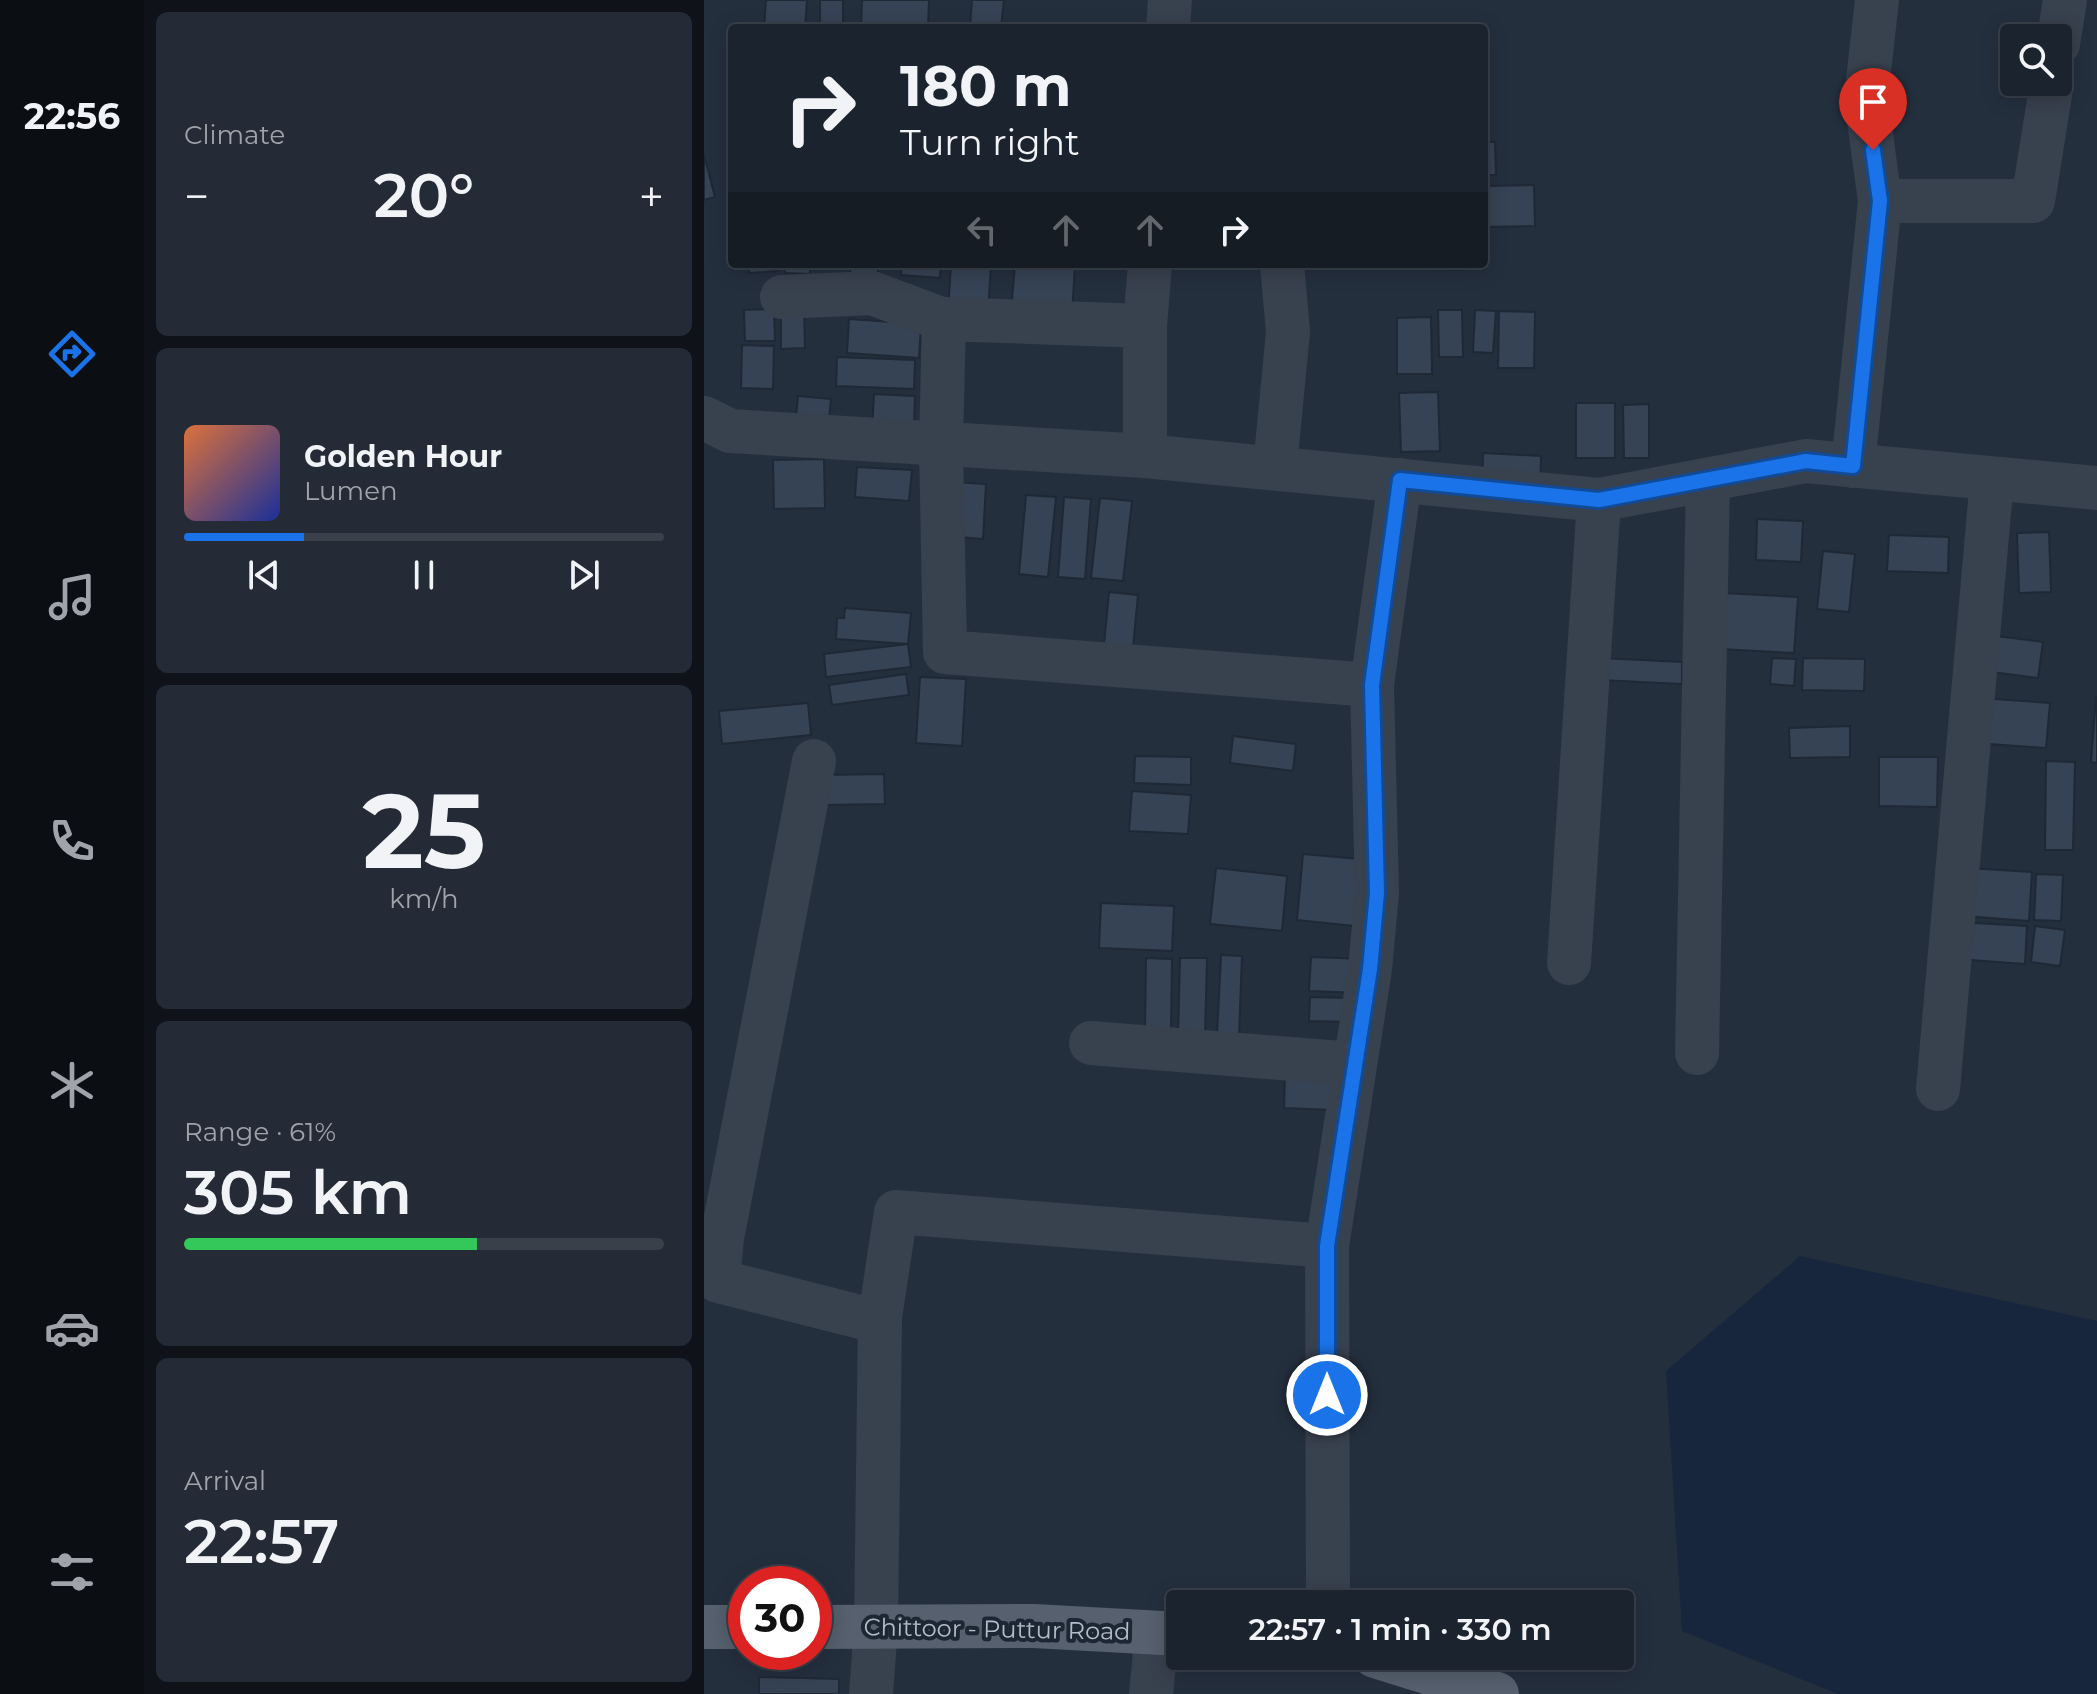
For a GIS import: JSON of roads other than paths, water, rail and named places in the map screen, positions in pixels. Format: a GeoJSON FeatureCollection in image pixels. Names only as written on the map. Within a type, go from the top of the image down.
{"type":"FeatureCollection","features":[{"type":"Feature","properties":{"kind":"main road","name":"Chittoor - Puttur Road"},"geometry":{"type":"LineString","coordinates":[[832,1627],[1034,1626],[1166,1634]]}},
{"type":"Feature","properties":{"kind":"main road"},"geometry":{"type":"LineString","coordinates":[[704,1627],[728,1627]]}},
{"type":"Feature","properties":{"kind":"main road"},"geometry":{"type":"LineString","coordinates":[[1420,1670],[1497,1694]]}},
{"type":"Feature","properties":{"kind":"street"},"geometry":{"type":"LineString","coordinates":[[1168,24],[1170,0]]}},
{"type":"Feature","properties":{"kind":"street"},"geometry":{"type":"LineString","coordinates":[[1853,466],[1880,201],[1866,98],[1877,0]]}},
{"type":"Feature","properties":{"kind":"street"},"geometry":{"type":"LineString","coordinates":[[2061,24],[2065,0]]}},
{"type":"Feature","properties":{"kind":"street"},"geometry":{"type":"LineString","coordinates":[[1880,201],[2033,201],[2050,96]]}},
{"type":"Feature","properties":{"kind":"street"},"geometry":{"type":"LineString","coordinates":[[1145,456],[1145,326],[1150,268]]}},
{"type":"Feature","properties":{"kind":"street"},"geometry":{"type":"LineString","coordinates":[[1275,467],[1288,332],[1282,268]]}},
{"type":"Feature","properties":{"kind":"street"},"geometry":{"type":"LineString","coordinates":[[782,297],[872,293],[944,320],[1145,326]]}},
{"type":"Feature","properties":{"kind":"street"},"geometry":{"type":"LineString","coordinates":[[944,320],[941,445],[945,652],[1372,685]]}},
{"type":"Feature","properties":{"kind":"street"},"geometry":{"type":"LineString","coordinates":[[704,418],[730,431],[1145,456],[1599,500],[1806,461],[2097,488]]}},
{"type":"Feature","properties":{"kind":"street"},"geometry":{"type":"LineString","coordinates":[[1938,1089],[1992,479]]}},
{"type":"Feature","properties":{"kind":"street"},"geometry":{"type":"LineString","coordinates":[[1328,1590],[1327,1246],[1370,969],[1377,893],[1372,685],[1400,480]]}},
{"type":"Feature","properties":{"kind":"street"},"geometry":{"type":"LineString","coordinates":[[1697,1053],[1708,480]]}},
{"type":"Feature","properties":{"kind":"street"},"geometry":{"type":"LineString","coordinates":[[1569,963],[1599,500]]}},
{"type":"Feature","properties":{"kind":"street"},"geometry":{"type":"LineString","coordinates":[[814,761],[722,1238],[718,1281],[880,1322]]}},
{"type":"Feature","properties":{"kind":"street"},"geometry":{"type":"LineString","coordinates":[[1091,1043],[1354,1064]]}},
{"type":"Feature","properties":{"kind":"street"},"geometry":{"type":"LineString","coordinates":[[871,1694],[876,1626],[880,1322],[896,1212],[1327,1246]]}},
{"type":"Feature","properties":{"kind":"street"},"geometry":{"type":"LineString","coordinates":[[1151,1694],[1166,1644]]}},
{"type":"Feature","properties":{"kind":"water"},"geometry":{"type":"Polygon","coordinates":[[[1800,1256],[2097,1321],[2097,1694],[1838,1694],[1682,1631],[1666,1371],[1800,1256]]]}}]}
